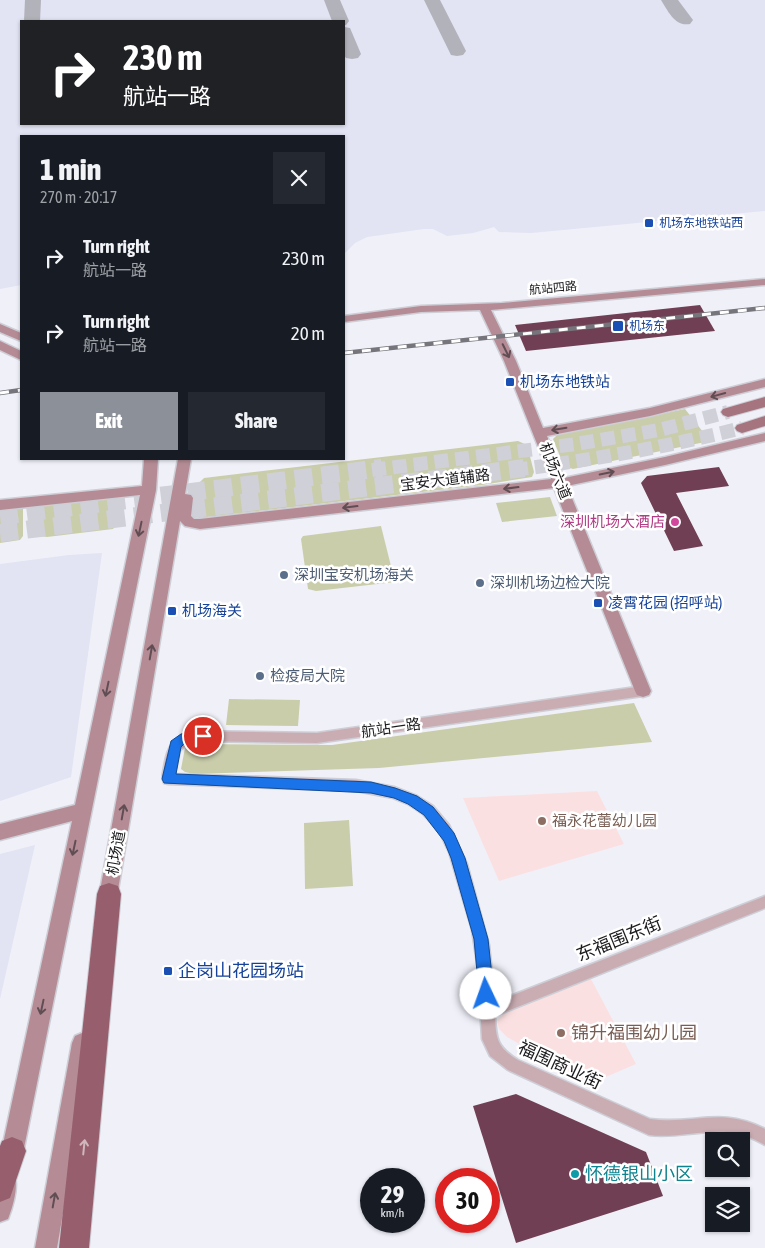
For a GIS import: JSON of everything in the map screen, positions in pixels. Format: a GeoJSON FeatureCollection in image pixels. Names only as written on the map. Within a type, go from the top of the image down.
{"type":"FeatureCollection","features":[{"type":"Feature","properties":{"kind":"highway"},"geometry":{"type":"LineString","coordinates":[[74,1248],[109,894]]}},
{"type":"Feature","properties":{"kind":"highway"},"geometry":{"type":"LineString","coordinates":[[0,1188],[12,1151]]}},
{"type":"Feature","properties":{"kind":"main road","name":"航站四路"},"geometry":{"type":"LineString","coordinates":[[345,319],[421,309],[484,307],[765,282]]}},
{"type":"Feature","properties":{"kind":"main road","name":"机场六道"},"geometry":{"type":"LineString","coordinates":[[484,307],[510,361],[643,692]]}},
{"type":"Feature","properties":{"kind":"main road"},"geometry":{"type":"LineString","coordinates":[[0,327],[20,337]]}},
{"type":"Feature","properties":{"kind":"main road"},"geometry":{"type":"LineString","coordinates":[[0,345],[20,355]]}},
{"type":"Feature","properties":{"kind":"main road"},"geometry":{"type":"LineString","coordinates":[[539,432],[650,412],[765,383]]}},
{"type":"Feature","properties":{"kind":"main road"},"geometry":{"type":"LineString","coordinates":[[728,412],[765,402]]}},
{"type":"Feature","properties":{"kind":"main road"},"geometry":{"type":"LineString","coordinates":[[742,428],[765,421]]}},
{"type":"Feature","properties":{"kind":"main road","name":"宝安大道辅路"},"geometry":{"type":"LineString","coordinates":[[184,460],[188,480],[184,517],[190,522],[200,524],[560,483],[665,461],[765,436]]}},
{"type":"Feature","properties":{"kind":"main road"},"geometry":{"type":"LineString","coordinates":[[0,1211],[148,490],[151,460]]}},
{"type":"Feature","properties":{"kind":"main road","name":"机场道"},"geometry":{"type":"LineString","coordinates":[[46,1248],[184,460]]}},
{"type":"Feature","properties":{"kind":"main road"},"geometry":{"type":"LineString","coordinates":[[0,505],[148,490]]}},
{"type":"Feature","properties":{"kind":"main road"},"geometry":{"type":"LineString","coordinates":[[0,832],[82,812]]}},
{"type":"Feature","properties":{"kind":"street","name":"航站一路"},"geometry":{"type":"LineString","coordinates":[[168,779],[175,744],[181,739],[192,736],[317,738],[643,692]]}},
{"type":"Feature","properties":{"kind":"street","name":"福围商业街"},"geometry":{"type":"LineString","coordinates":[[168,779],[371,788],[395,793],[412,800],[428,811],[449,837],[458,858],[481,939],[489,1039],[494,1050],[501,1057],[513,1065],[649,1127],[662,1130],[727,1124],[741,1126],[765,1138]]}},
{"type":"Feature","properties":{"kind":"street","name":"东福围东街"},"geometry":{"type":"LineString","coordinates":[[488,1012],[765,902]]}},
{"type":"Feature","properties":{"kind":"shaded area"},"geometry":{"type":"Polygon","coordinates":[[[0,0],[765,0],[765,211],[531,233],[499,232],[494,227],[473,233],[447,236],[433,229],[424,229],[367,237],[355,243],[345,253],[345,135],[20,135],[20,285],[0,289],[0,0]]]}},
{"type":"Feature","properties":{"kind":"shaded area"},"geometry":{"type":"Polygon","coordinates":[[[102,553],[71,777],[0,801],[0,564],[69,555],[102,553]]]}},
{"type":"Feature","properties":{"kind":"shaded area","name":"福永花蕾幼儿园"},"geometry":{"type":"Polygon","coordinates":[[[597,791],[624,844],[499,881],[463,798],[597,791]]]}},
{"type":"Feature","properties":{"kind":"shaded area"},"geometry":{"type":"Polygon","coordinates":[[[35,845],[0,999],[0,854],[35,845]]]}},
{"type":"Feature","properties":{"kind":"shaded area","name":"锦升福围幼儿园"},"geometry":{"type":"Polygon","coordinates":[[[591,979],[636,1064],[594,1082],[586,1082],[507,1037],[499,1029],[497,1020],[504,1014],[591,979]]]}},
{"type":"Feature","properties":{"kind":"green space"},"geometry":{"type":"Polygon","coordinates":[[[685,409],[710,441],[573,469],[564,466],[553,439],[557,435],[685,409]]]}},
{"type":"Feature","properties":{"kind":"green space"},"geometry":{"type":"Polygon","coordinates":[[[518,441],[527,445],[534,472],[532,477],[482,485],[199,518],[196,516],[200,482],[204,478],[518,441]]]}},
{"type":"Feature","properties":{"kind":"green space"},"geometry":{"type":"Polygon","coordinates":[[[116,497],[121,501],[121,508],[113,529],[47,537],[41,536],[41,508],[45,504],[116,497]]]}},
{"type":"Feature","properties":{"kind":"green space"},"geometry":{"type":"Polygon","coordinates":[[[550,497],[557,516],[502,522],[496,503],[550,497]]]}},
{"type":"Feature","properties":{"kind":"green space"},"geometry":{"type":"Polygon","coordinates":[[[0,506],[21,506],[23,508],[23,536],[20,540],[0,543],[0,506]]]}},
{"type":"Feature","properties":{"kind":"green space"},"geometry":{"type":"Polygon","coordinates":[[[381,526],[395,582],[316,591],[308,589],[301,539],[303,536],[381,526]]]}},
{"type":"Feature","properties":{"kind":"green space"},"geometry":{"type":"Polygon","coordinates":[[[229,699],[300,700],[298,726],[226,725],[229,699]]]}},
{"type":"Feature","properties":{"kind":"green space"},"geometry":{"type":"Polygon","coordinates":[[[634,703],[652,742],[379,768],[194,774],[181,769],[185,748],[190,744],[332,745],[634,703]]]}},
{"type":"Feature","properties":{"kind":"green space"},"geometry":{"type":"Polygon","coordinates":[[[349,820],[353,886],[305,889],[304,823],[349,820]]]}},
{"type":"Feature","properties":{"kind":"building"},"geometry":{"type":"Polygon","coordinates":[[[700,305],[715,331],[526,351],[515,325],[700,305]]]}},
{"type":"Feature","properties":{"kind":"building","name":"深圳机场大酒店"},"geometry":{"type":"Polygon","coordinates":[[[719,467],[729,486],[676,493],[703,546],[674,551],[641,483],[647,476],[719,467]]]}},
{"type":"Feature","properties":{"kind":"building","name":"怀德银山小区"},"geometry":{"type":"Polygon","coordinates":[[[516,1094],[646,1152],[663,1196],[516,1243],[500,1192],[500,1168],[492,1168],[473,1106],[516,1094]]]}},
{"type":"Feature","properties":{"kind":"taxiway"},"geometry":{"type":"LineString","coordinates":[[32,20],[33,0]]}},
{"type":"Feature","properties":{"kind":"taxiway"},"geometry":{"type":"LineString","coordinates":[[332,0],[340,20]]}},
{"type":"Feature","properties":{"kind":"taxiway"},"geometry":{"type":"LineString","coordinates":[[432,0],[457,51]]}},
{"type":"Feature","properties":{"kind":"taxiway"},"geometry":{"type":"LineString","coordinates":[[669,0],[684,20]]}},
{"type":"Feature","properties":{"kind":"taxiway"},"geometry":{"type":"LineString","coordinates":[[345,35],[352,54]]}},
{"type":"Feature","properties":{"kind":"tunnel"},"geometry":{"type":"LineString","coordinates":[[372,470],[576,444],[659,430],[728,412]]}},
{"type":"Feature","properties":{"kind":"tunnel"},"geometry":{"type":"LineString","coordinates":[[514,470],[628,452],[742,428]]}},
{"type":"Feature","properties":{"kind":"tunnel"},"geometry":{"type":"LineString","coordinates":[[0,516],[382,468]]}},
{"type":"Feature","properties":{"kind":"tunnel"},"geometry":{"type":"LineString","coordinates":[[0,533],[524,468]]}},
{"type":"Feature","properties":{"kind":"railway"},"geometry":{"type":"LineString","coordinates":[[345,353],[765,308]]}},
{"type":"Feature","properties":{"kind":"railway"},"geometry":{"type":"LineString","coordinates":[[0,393],[20,390]]}},
{"type":"Feature","properties":{"kind":"place","name":"机场东地铁站西"},"geometry":{"type":"Point","coordinates":[649,223]}},
{"type":"Feature","properties":{"kind":"place","name":"机场东"},"geometry":{"type":"Point","coordinates":[618,326]}},
{"type":"Feature","properties":{"kind":"place","name":"机场东地铁站"},"geometry":{"type":"Point","coordinates":[510,382]}},
{"type":"Feature","properties":{"kind":"place","name":"深圳机场大酒店"},"geometry":{"type":"Point","coordinates":[675,522]}},
{"type":"Feature","properties":{"kind":"place","name":"深圳宝安机场海关"},"geometry":{"type":"Point","coordinates":[284,575]}},
{"type":"Feature","properties":{"kind":"place","name":"深圳机场边检大院"},"geometry":{"type":"Point","coordinates":[480,583]}},
{"type":"Feature","properties":{"kind":"place","name":"凌霄花园 (招呼站)"},"geometry":{"type":"Point","coordinates":[598,603]}},
{"type":"Feature","properties":{"kind":"place","name":"机场海关"},"geometry":{"type":"Point","coordinates":[172,611]}},
{"type":"Feature","properties":{"kind":"place","name":"检疫局大院"},"geometry":{"type":"Point","coordinates":[260,676]}},
{"type":"Feature","properties":{"kind":"place","name":"福永花蕾幼儿园"},"geometry":{"type":"Point","coordinates":[542,821]}},
{"type":"Feature","properties":{"kind":"place","name":"企岗山花园场站"},"geometry":{"type":"Point","coordinates":[168,971]}},
{"type":"Feature","properties":{"kind":"place","name":"锦升福围幼儿园"},"geometry":{"type":"Point","coordinates":[561,1033]}},
{"type":"Feature","properties":{"kind":"place","name":"怀德银山小区"},"geometry":{"type":"Point","coordinates":[575,1174]}},
{"type":"Feature","properties":{"kind":"route"},"geometry":{"type":"LineString","coordinates":[[203,736],[181,739],[175,744],[168,779],[341,785],[371,788],[395,793],[412,800],[428,811],[439,822],[449,837],[458,858],[481,939],[486,994]]}}]}
